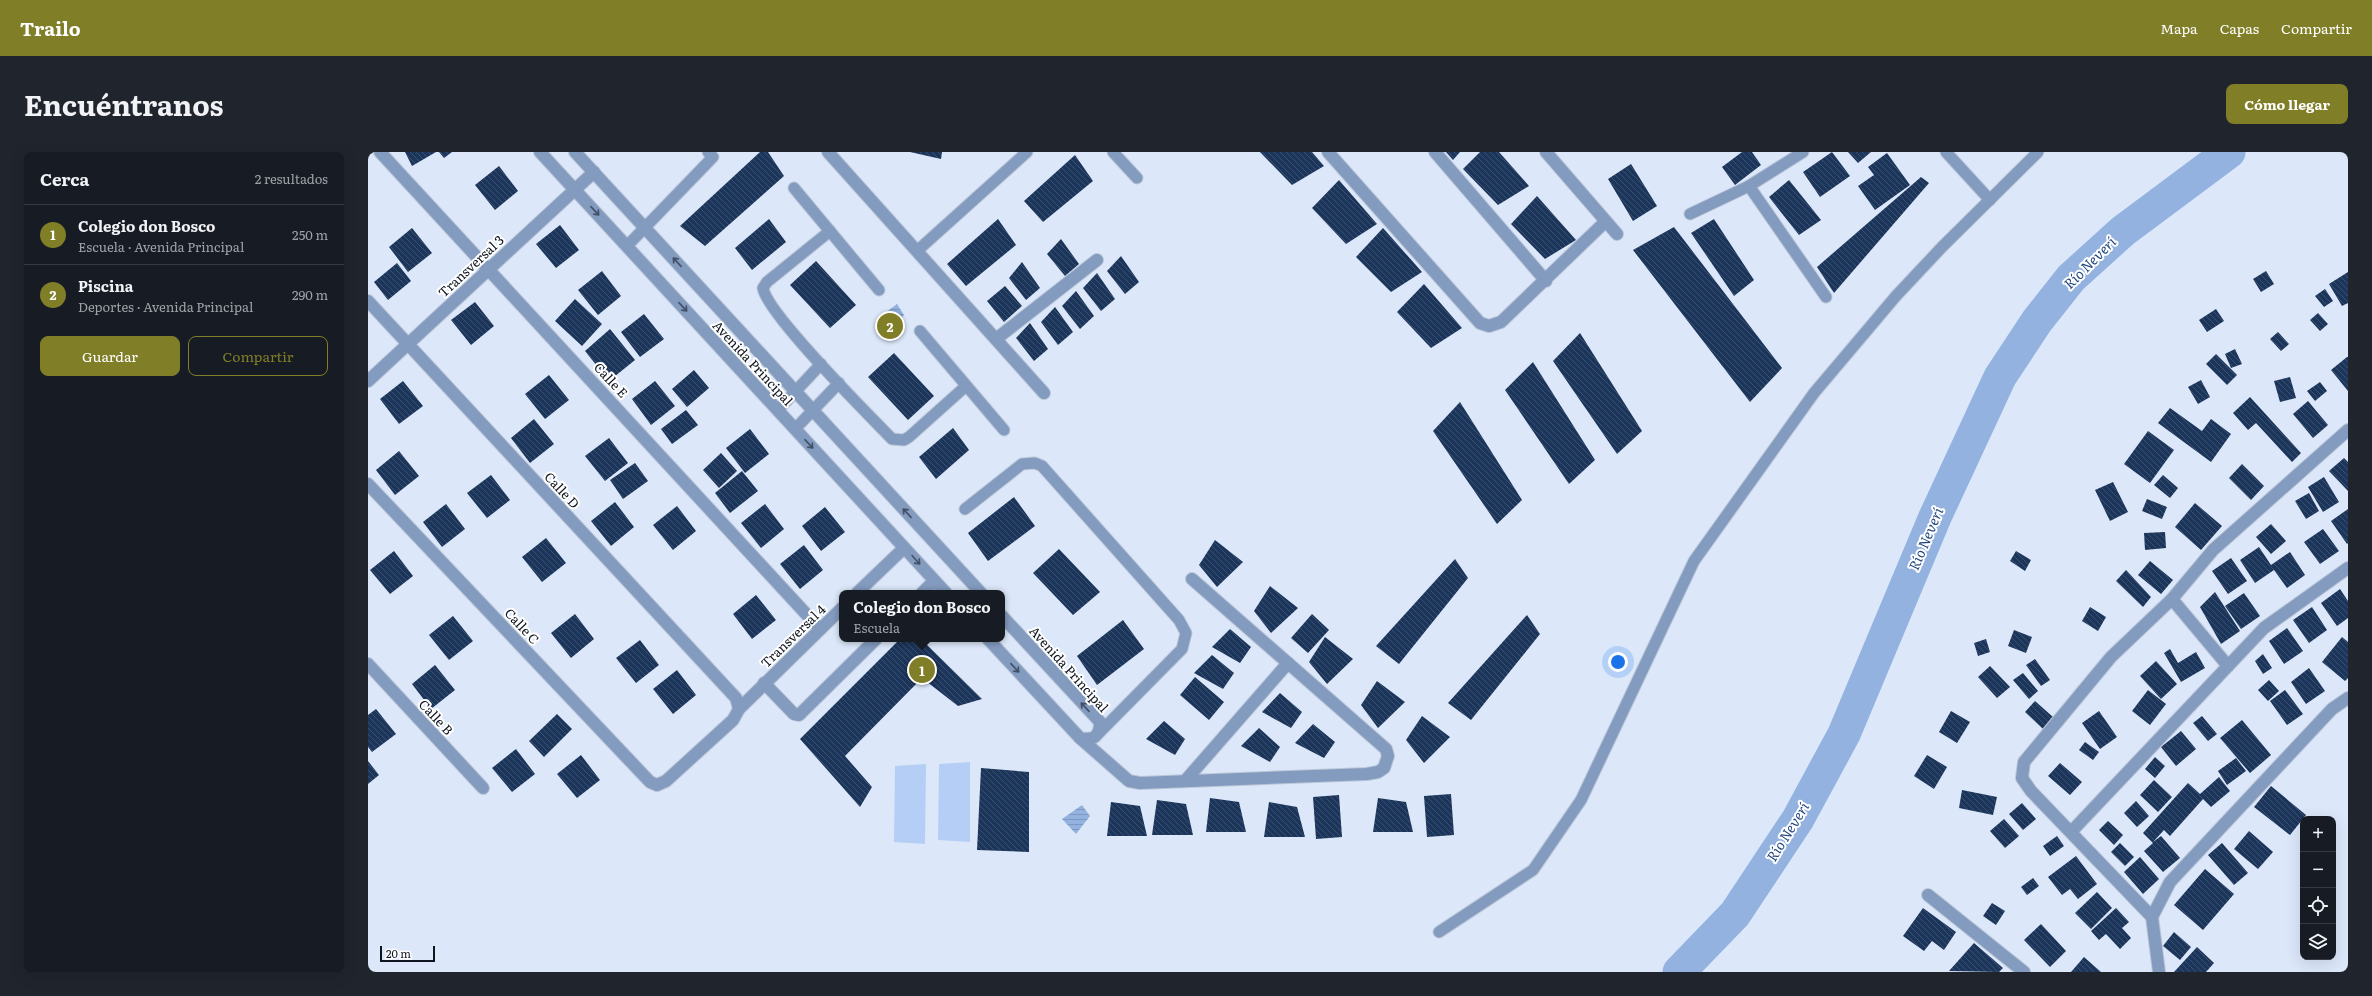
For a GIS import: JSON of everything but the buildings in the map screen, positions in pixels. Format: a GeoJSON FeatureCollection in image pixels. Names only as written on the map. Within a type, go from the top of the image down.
{"type":"FeatureCollection","features":[{"type":"Feature","properties":{"kind":"street","name":"Calle E"},"geometry":{"type":"LineString","coordinates":[[380,152],[490,268],[820,629]]}},
{"type":"Feature","properties":{"kind":"street","name":"Avenida Principal"},"geometry":{"type":"LineString","coordinates":[[540,152],[943,590]]}},
{"type":"Feature","properties":{"kind":"street","name":"Avenida Principal"},"geometry":{"type":"LineString","coordinates":[[575,152],[978,590]]}},
{"type":"Feature","properties":{"kind":"street"},"geometry":{"type":"LineString","coordinates":[[828,152],[1044,393]]}},
{"type":"Feature","properties":{"kind":"street"},"geometry":{"type":"LineString","coordinates":[[1328,152],[1480,323],[1489,326],[1501,322],[1546,281],[1605,222]]}},
{"type":"Feature","properties":{"kind":"street"},"geometry":{"type":"LineString","coordinates":[[1435,152],[1546,281]]}},
{"type":"Feature","properties":{"kind":"street"},"geometry":{"type":"LineString","coordinates":[[1546,152],[1605,222],[1617,234]]}},
{"type":"Feature","properties":{"kind":"street","name":"Transversal 3"},"geometry":{"type":"LineString","coordinates":[[368,381],[594,172]]}},
{"type":"Feature","properties":{"kind":"street"},"geometry":{"type":"LineString","coordinates":[[996,339],[1097,260]]}},
{"type":"Feature","properties":{"kind":"street","name":"Calle D"},"geometry":{"type":"LineString","coordinates":[[368,301],[738,703]]}},
{"type":"Feature","properties":{"kind":"street"},"geometry":{"type":"LineString","coordinates":[[2152,917],[2026,785],[2022,778],[2024,762],[2111,657],[2172,599],[2213,550],[2348,430]]}},
{"type":"Feature","properties":{"kind":"street","name":"Calle C"},"geometry":{"type":"LineString","coordinates":[[368,484],[650,782],[657,785]]}},
{"type":"Feature","properties":{"kind":"street"},"geometry":{"type":"LineString","coordinates":[[860,590],[904,548]]}},
{"type":"Feature","properties":{"kind":"street"},"geometry":{"type":"LineString","coordinates":[[2070,832],[2264,628],[2348,568]]}},
{"type":"Feature","properties":{"kind":"street"},"geometry":{"type":"LineString","coordinates":[[991,642],[1080,738],[1129,781],[1140,783],[1185,782],[1367,774],[1378,772],[1384,768],[1388,756],[1386,749],[1192,579]]}},
{"type":"Feature","properties":{"kind":"street"},"geometry":{"type":"LineString","coordinates":[[925,590],[934,580]]}},
{"type":"Feature","properties":{"kind":"street"},"geometry":{"type":"LineString","coordinates":[[2172,599],[2228,666]]}},
{"type":"Feature","properties":{"kind":"street","name":"Transversal 4"},"geometry":{"type":"LineString","coordinates":[[657,785],[666,781],[733,720],[738,703],[764,683],[839,611]]}},
{"type":"Feature","properties":{"kind":"street","name":"Avenida Principal"},"geometry":{"type":"LineString","coordinates":[[1005,619],[1100,722],[1099,733],[1095,738],[1088,740],[1080,738]]}},
{"type":"Feature","properties":{"kind":"street"},"geometry":{"type":"LineString","coordinates":[[764,683],[794,714],[799,715],[873,642]]}},
{"type":"Feature","properties":{"kind":"street"},"geometry":{"type":"LineString","coordinates":[[1185,782],[1288,663]]}},
{"type":"Feature","properties":{"kind":"street","name":"Calle B"},"geometry":{"type":"LineString","coordinates":[[368,664],[483,788]]}},
{"type":"Feature","properties":{"kind":"street"},"geometry":{"type":"LineString","coordinates":[[2159,972],[2152,917],[2170,882],[2332,709],[2348,698]]}},
{"type":"Feature","properties":{"kind":"street"},"geometry":{"type":"LineString","coordinates":[[1928,895],[2024,972]]}},
{"type":"Feature","properties":{"kind":"lane"},"geometry":{"type":"LineString","coordinates":[[627,246],[713,157],[708,152]]}},
{"type":"Feature","properties":{"kind":"lane"},"geometry":{"type":"LineString","coordinates":[[917,251],[1026,152]]}},
{"type":"Feature","properties":{"kind":"lane"},"geometry":{"type":"LineString","coordinates":[[1113,152],[1138,178]]}},
{"type":"Feature","properties":{"kind":"lane"},"geometry":{"type":"LineString","coordinates":[[1690,214],[1749,186],[1803,152]]}},
{"type":"Feature","properties":{"kind":"lane"},"geometry":{"type":"LineString","coordinates":[[1946,152],[1990,200]]}},
{"type":"Feature","properties":{"kind":"lane"},"geometry":{"type":"LineString","coordinates":[[1439,932],[1532,870],[1581,800],[1694,561],[1814,393],[1896,296],[2038,152]]}},
{"type":"Feature","properties":{"kind":"lane"},"geometry":{"type":"LineString","coordinates":[[1749,186],[1826,297]]}},
{"type":"Feature","properties":{"kind":"lane"},"geometry":{"type":"LineString","coordinates":[[794,188],[879,290]]}},
{"type":"Feature","properties":{"kind":"lane"},"geometry":{"type":"LineString","coordinates":[[830,231],[767,282],[763,288],[764,294],[771,306],[821,364],[892,439],[898,440],[909,437],[966,386]]}},
{"type":"Feature","properties":{"kind":"lane"},"geometry":{"type":"LineString","coordinates":[[920,331],[1004,430]]}},
{"type":"Feature","properties":{"kind":"lane"},"geometry":{"type":"LineString","coordinates":[[778,410],[821,364]]}},
{"type":"Feature","properties":{"kind":"lane"},"geometry":{"type":"LineString","coordinates":[[795,429],[839,383]]}},
{"type":"Feature","properties":{"kind":"lane"},"geometry":{"type":"LineString","coordinates":[[965,509],[1022,464],[1035,463],[1042,466],[1179,620],[1186,633],[1182,649],[1099,733]]}},
{"type":"Feature","properties":{"kind":"shaded area"},"geometry":{"type":"Polygon","coordinates":[[[897,304],[904,315],[891,333],[877,319],[897,304]]]}},
{"type":"Feature","properties":{"kind":"shaded area"},"geometry":{"type":"Polygon","coordinates":[[[970,762],[970,842],[938,840],[939,764],[970,762]]]}},
{"type":"Feature","properties":{"kind":"shaded area"},"geometry":{"type":"Polygon","coordinates":[[[926,764],[925,844],[894,842],[895,766],[926,764]]]}},
{"type":"Feature","properties":{"kind":"shaded area"},"geometry":{"type":"Polygon","coordinates":[[[1082,805],[1090,816],[1076,834],[1062,819],[1082,805]]]}},
{"type":"Feature","properties":{"kind":"waterway","name":"Río Neverí"},"geometry":{"type":"LineString","coordinates":[[1679,972],[1735,914],[1798,819],[1844,734],[1935,517],[2000,377],[2037,321],[2071,278],[2123,231],[2229,152]]}},
{"type":"Feature","properties":{"kind":"place","name":"Piscina"},"geometry":{"type":"Point","coordinates":[890,326]}},
{"type":"Feature","properties":{"kind":"place","name":"Colegio don Bosco"},"geometry":{"type":"Point","coordinates":[922,670]}}]}
